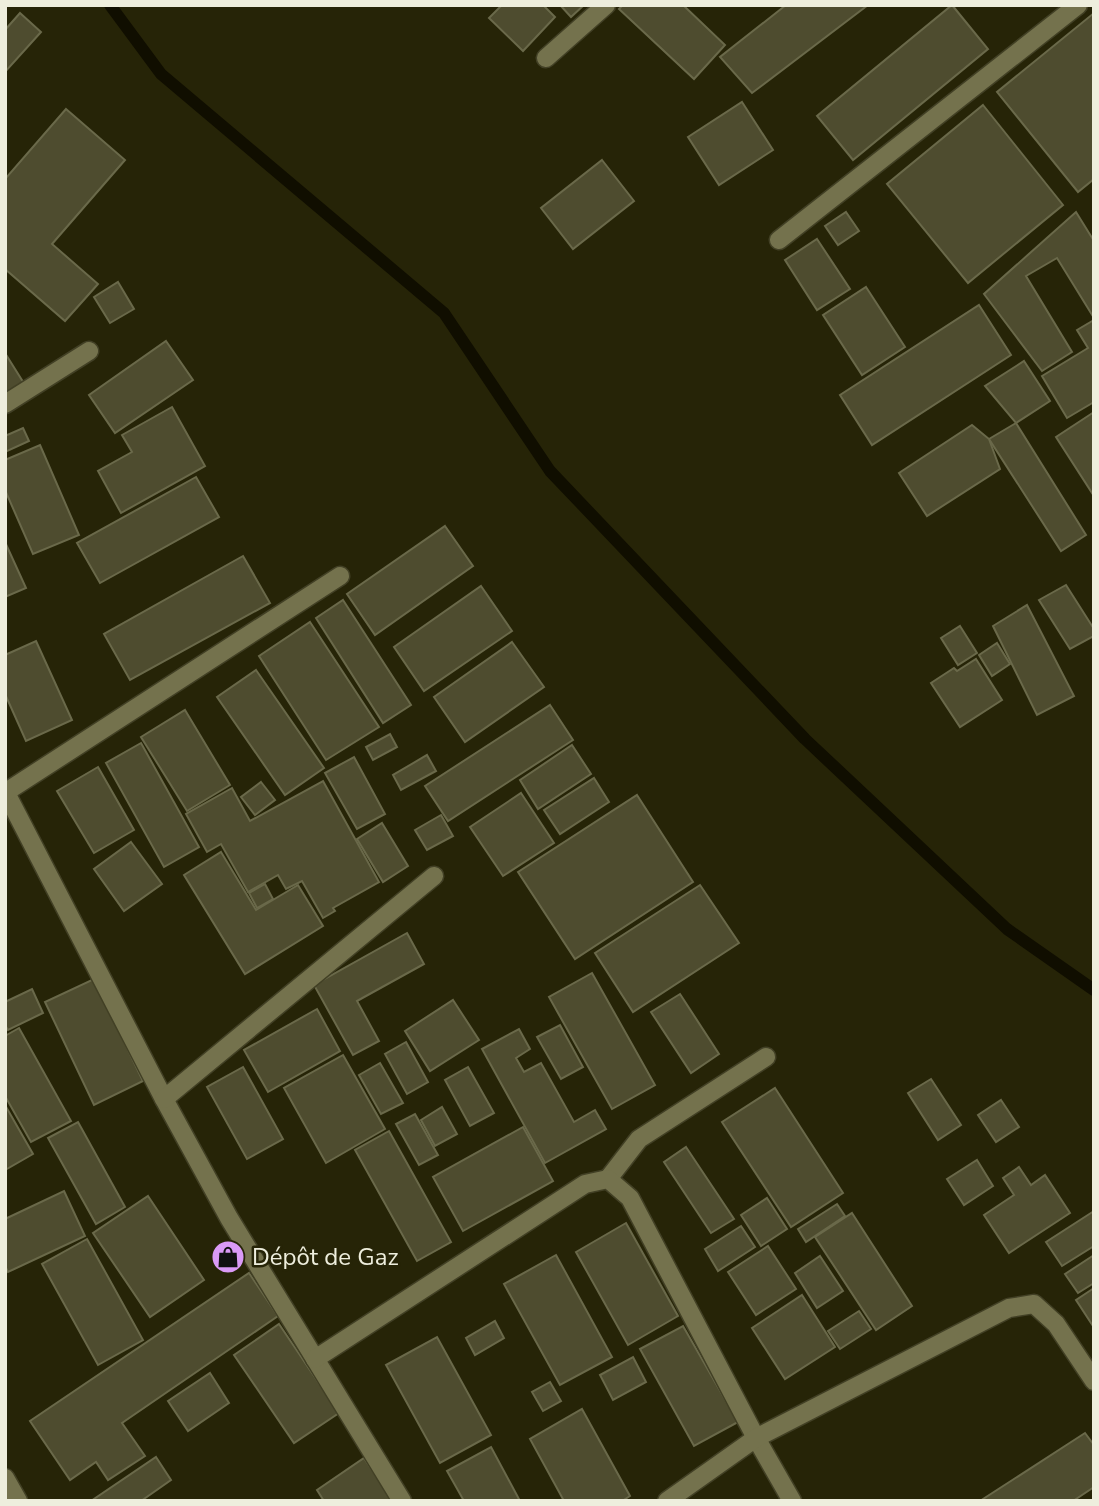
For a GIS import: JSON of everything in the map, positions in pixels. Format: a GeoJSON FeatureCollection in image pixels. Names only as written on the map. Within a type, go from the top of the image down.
{"type":"FeatureCollection","features":[{"type":"Feature","properties":{"kind":"street"},"geometry":{"type":"LineString","coordinates":[[545,58],[606,5]]}},
{"type":"Feature","properties":{"kind":"street"},"geometry":{"type":"LineString","coordinates":[[779,240],[1078,5]]}},
{"type":"Feature","properties":{"kind":"street"},"geometry":{"type":"LineString","coordinates":[[5,404],[89,351]]}},
{"type":"Feature","properties":{"kind":"street"},"geometry":{"type":"LineString","coordinates":[[340,576],[6,792],[164,1099],[229,1218],[402,1501]]}},
{"type":"Feature","properties":{"kind":"street"},"geometry":{"type":"LineString","coordinates":[[164,1099],[434,876]]}},
{"type":"Feature","properties":{"kind":"street"},"geometry":{"type":"LineString","coordinates":[[315,1359],[585,1184],[608,1179],[639,1139],[766,1057]]}},
{"type":"Feature","properties":{"kind":"street"},"geometry":{"type":"LineString","coordinates":[[608,1179],[630,1198],[792,1501]]}},
{"type":"Feature","properties":{"kind":"street"},"geometry":{"type":"LineString","coordinates":[[667,1501],[756,1438],[1009,1308],[1034,1304],[1056,1324],[1094,1381]]}},
{"type":"Feature","properties":{"kind":"street"},"geometry":{"type":"LineString","coordinates":[[5,1478],[18,1501]]}},
{"type":"Feature","properties":{"kind":"building"},"geometry":{"type":"Polygon","coordinates":[[[502,5],[543,5],[555,17],[523,51],[489,18],[502,5]]]}},
{"type":"Feature","properties":{"kind":"building"},"geometry":{"type":"Polygon","coordinates":[[[560,5],[584,5],[571,17],[560,5]]]}},
{"type":"Feature","properties":{"kind":"building"},"geometry":{"type":"Polygon","coordinates":[[[623,5],[683,5],[725,45],[694,79],[619,9],[623,5]]]}},
{"type":"Feature","properties":{"kind":"building"},"geometry":{"type":"Polygon","coordinates":[[[786,5],[868,5],[752,93],[720,57],[786,5]]]}},
{"type":"Feature","properties":{"kind":"building"},"geometry":{"type":"Polygon","coordinates":[[[952,5],[988,49],[853,160],[817,116],[952,5]]]}},
{"type":"Feature","properties":{"kind":"building"},"geometry":{"type":"Polygon","coordinates":[[[20,13],[41,32],[5,72],[5,30],[20,13]]]}},
{"type":"Feature","properties":{"kind":"building"},"geometry":{"type":"Polygon","coordinates":[[[1094,13],[1094,179],[1078,192],[997,92],[1094,13]]]}},
{"type":"Feature","properties":{"kind":"building"},"geometry":{"type":"Polygon","coordinates":[[[742,102],[773,150],[719,185],[688,137],[742,102]]]}},
{"type":"Feature","properties":{"kind":"building"},"geometry":{"type":"Polygon","coordinates":[[[983,105],[1063,205],[968,283],[887,184],[983,105]]]}},
{"type":"Feature","properties":{"kind":"building"},"geometry":{"type":"Polygon","coordinates":[[[66,109],[125,160],[52,244],[98,284],[65,321],[5,269],[5,179],[66,109]]]}},
{"type":"Feature","properties":{"kind":"building"},"geometry":{"type":"Polygon","coordinates":[[[602,160],[634,201],[573,249],[541,208],[602,160]]]}},
{"type":"Feature","properties":{"kind":"building"},"geometry":{"type":"Polygon","coordinates":[[[846,212],[859,231],[838,245],[825,226],[846,212]]]}},
{"type":"Feature","properties":{"kind":"building"},"geometry":{"type":"Polygon","coordinates":[[[1076,212],[1094,241],[1094,318],[1057,258],[1026,276],[1072,352],[1042,371],[984,294],[1076,212]]]}},
{"type":"Feature","properties":{"kind":"building"},"geometry":{"type":"Polygon","coordinates":[[[817,239],[850,289],[817,310],[785,260],[817,239]]]}},
{"type":"Feature","properties":{"kind":"building"},"geometry":{"type":"Polygon","coordinates":[[[118,282],[134,309],[110,323],[94,297],[118,282]]]}},
{"type":"Feature","properties":{"kind":"building"},"geometry":{"type":"Polygon","coordinates":[[[866,287],[905,347],[862,375],[823,315],[866,287]]]}},
{"type":"Feature","properties":{"kind":"building"},"geometry":{"type":"Polygon","coordinates":[[[979,305],[1011,355],[872,445],[840,395],[979,305]]]}},
{"type":"Feature","properties":{"kind":"building"},"geometry":{"type":"Polygon","coordinates":[[[1094,320],[1094,402],[1067,418],[1042,376],[1088,348],[1077,330],[1094,320]]]}},
{"type":"Feature","properties":{"kind":"building"},"geometry":{"type":"Polygon","coordinates":[[[166,341],[193,380],[115,433],[89,395],[166,341]]]}},
{"type":"Feature","properties":{"kind":"building"},"geometry":{"type":"Polygon","coordinates":[[[5,353],[25,385],[5,398],[5,353]]]}},
{"type":"Feature","properties":{"kind":"building"},"geometry":{"type":"Polygon","coordinates":[[[1024,361],[1050,401],[1016,423],[985,386],[1024,361]]]}},
{"type":"Feature","properties":{"kind":"building"},"geometry":{"type":"Polygon","coordinates":[[[172,407],[205,466],[121,513],[98,471],[132,452],[122,435],[172,407]]]}},
{"type":"Feature","properties":{"kind":"building"},"geometry":{"type":"Polygon","coordinates":[[[1094,412],[1094,496],[1056,437],[1094,412]]]}},
{"type":"Feature","properties":{"kind":"building"},"geometry":{"type":"Polygon","coordinates":[[[1016,423],[1086,535],[1061,551],[989,439],[1016,423]]]}},
{"type":"Feature","properties":{"kind":"building"},"geometry":{"type":"Polygon","coordinates":[[[972,425],[989,439],[1000,469],[927,516],[899,473],[972,425]]]}},
{"type":"Feature","properties":{"kind":"building"},"geometry":{"type":"Polygon","coordinates":[[[23,428],[29,441],[5,452],[5,436],[23,428]]]}},
{"type":"Feature","properties":{"kind":"building"},"geometry":{"type":"Polygon","coordinates":[[[40,445],[79,535],[33,554],[5,490],[5,460],[40,445]]]}},
{"type":"Feature","properties":{"kind":"building"},"geometry":{"type":"Polygon","coordinates":[[[196,477],[219,517],[100,583],[77,543],[196,477]]]}},
{"type":"Feature","properties":{"kind":"building"},"geometry":{"type":"Polygon","coordinates":[[[445,526],[473,566],[375,635],[347,594],[445,526]]]}},
{"type":"Feature","properties":{"kind":"building"},"geometry":{"type":"Polygon","coordinates":[[[5,542],[26,588],[5,597],[5,542]]]}},
{"type":"Feature","properties":{"kind":"building"},"geometry":{"type":"Polygon","coordinates":[[[243,556],[270,603],[130,680],[104,634],[243,556]]]}},
{"type":"Feature","properties":{"kind":"building"},"geometry":{"type":"Polygon","coordinates":[[[1066,585],[1094,629],[1094,636],[1070,649],[1039,600],[1066,585]]]}},
{"type":"Feature","properties":{"kind":"building"},"geometry":{"type":"Polygon","coordinates":[[[481,586],[512,631],[424,691],[394,647],[481,586]]]}},
{"type":"Feature","properties":{"kind":"building"},"geometry":{"type":"Polygon","coordinates":[[[343,600],[411,705],[383,723],[316,618],[343,600]]]}},
{"type":"Feature","properties":{"kind":"building"},"geometry":{"type":"Polygon","coordinates":[[[1027,605],[1074,696],[1037,715],[993,626],[1027,605]]]}},
{"type":"Feature","properties":{"kind":"building"},"geometry":{"type":"Polygon","coordinates":[[[310,622],[379,727],[326,760],[259,656],[310,622]]]}},
{"type":"Feature","properties":{"kind":"building"},"geometry":{"type":"Polygon","coordinates":[[[960,626],[977,653],[958,665],[941,638],[960,626]]]}},
{"type":"Feature","properties":{"kind":"building"},"geometry":{"type":"Polygon","coordinates":[[[36,641],[72,720],[26,741],[5,694],[5,655],[36,641]]]}},
{"type":"Feature","properties":{"kind":"building"},"geometry":{"type":"Polygon","coordinates":[[[512,642],[544,687],[465,742],[434,697],[512,642]]]}},
{"type":"Feature","properties":{"kind":"building"},"geometry":{"type":"Polygon","coordinates":[[[997,643],[1010,664],[992,676],[979,655],[997,643]]]}},
{"type":"Feature","properties":{"kind":"building"},"geometry":{"type":"Polygon","coordinates":[[[976,659],[1002,700],[960,727],[931,683],[954,668],[957,671],[976,659]]]}},
{"type":"Feature","properties":{"kind":"building"},"geometry":{"type":"Polygon","coordinates":[[[256,670],[324,768],[285,795],[217,697],[256,670]]]}},
{"type":"Feature","properties":{"kind":"building"},"geometry":{"type":"Polygon","coordinates":[[[550,705],[573,740],[448,821],[425,786],[550,705]]]}},
{"type":"Feature","properties":{"kind":"building"},"geometry":{"type":"Polygon","coordinates":[[[185,710],[230,785],[187,811],[141,737],[185,710]]]}},
{"type":"Feature","properties":{"kind":"building"},"geometry":{"type":"Polygon","coordinates":[[[390,734],[397,747],[373,760],[366,747],[390,734]]]}},
{"type":"Feature","properties":{"kind":"building"},"geometry":{"type":"Polygon","coordinates":[[[141,743],[199,847],[164,867],[106,763],[141,743]]]}},
{"type":"Feature","properties":{"kind":"building"},"geometry":{"type":"Polygon","coordinates":[[[572,745],[591,774],[538,809],[520,780],[572,745]]]}},
{"type":"Feature","properties":{"kind":"building"},"geometry":{"type":"Polygon","coordinates":[[[427,755],[436,771],[401,790],[393,775],[427,755]]]}},
{"type":"Feature","properties":{"kind":"building"},"geometry":{"type":"Polygon","coordinates":[[[354,757],[385,814],[357,829],[325,773],[354,757]]]}},
{"type":"Feature","properties":{"kind":"building"},"geometry":{"type":"Polygon","coordinates":[[[98,767],[134,830],[94,853],[57,791],[98,767]]]}},
{"type":"Feature","properties":{"kind":"building"},"geometry":{"type":"Polygon","coordinates":[[[594,778],[609,802],[560,834],[544,810],[594,778]]]}},
{"type":"Feature","properties":{"kind":"building"},"geometry":{"type":"Polygon","coordinates":[[[323,781],[379,882],[333,908],[335,911],[323,918],[302,881],[286,889],[278,875],[248,892],[221,844],[207,852],[186,814],[232,788],[250,821],[323,781]]]}},
{"type":"Feature","properties":{"kind":"building"},"geometry":{"type":"Polygon","coordinates":[[[261,782],[275,800],[255,815],[241,797],[261,782]]]}},
{"type":"Feature","properties":{"kind":"building"},"geometry":{"type":"Polygon","coordinates":[[[521,793],[554,843],[503,876],[470,827],[521,793]]]}},
{"type":"Feature","properties":{"kind":"building"},"geometry":{"type":"Polygon","coordinates":[[[637,795],[693,882],[575,959],[518,872],[637,795]]]}},
{"type":"Feature","properties":{"kind":"building"},"geometry":{"type":"Polygon","coordinates":[[[441,815],[453,836],[427,850],[415,830],[441,815]]]}},
{"type":"Feature","properties":{"kind":"building"},"geometry":{"type":"Polygon","coordinates":[[[382,823],[408,866],[383,882],[357,839],[382,823]]]}},
{"type":"Feature","properties":{"kind":"building"},"geometry":{"type":"Polygon","coordinates":[[[131,842],[162,884],[124,911],[94,869],[131,842]]]}},
{"type":"Feature","properties":{"kind":"building"},"geometry":{"type":"Polygon","coordinates":[[[221,852],[256,910],[298,885],[323,926],[245,974],[184,875],[221,852]]]}},
{"type":"Feature","properties":{"kind":"building"},"geometry":{"type":"Polygon","coordinates":[[[265,884],[273,899],[257,908],[249,893],[265,884]]]}},
{"type":"Feature","properties":{"kind":"building"},"geometry":{"type":"Polygon","coordinates":[[[700,885],[739,943],[633,1012],[595,953],[700,885]]]}},
{"type":"Feature","properties":{"kind":"building"},"geometry":{"type":"Polygon","coordinates":[[[407,933],[424,964],[357,1001],[379,1041],[353,1055],[314,985],[407,933]]]}},
{"type":"Feature","properties":{"kind":"building"},"geometry":{"type":"Polygon","coordinates":[[[592,973],[655,1085],[612,1109],[549,997],[592,973]]]}},
{"type":"Feature","properties":{"kind":"building"},"geometry":{"type":"Polygon","coordinates":[[[94,979],[143,1081],[94,1105],[45,1002],[94,979]]]}},
{"type":"Feature","properties":{"kind":"building"},"geometry":{"type":"Polygon","coordinates":[[[32,989],[43,1013],[8,1030],[5,1025],[5,1002],[32,989]]]}},
{"type":"Feature","properties":{"kind":"building"},"geometry":{"type":"Polygon","coordinates":[[[680,994],[719,1054],[691,1073],[651,1012],[680,994]]]}},
{"type":"Feature","properties":{"kind":"building"},"geometry":{"type":"Polygon","coordinates":[[[453,1000],[479,1040],[430,1071],[405,1031],[453,1000]]]}},
{"type":"Feature","properties":{"kind":"building"},"geometry":{"type":"Polygon","coordinates":[[[317,1009],[340,1051],[268,1092],[244,1050],[317,1009]]]}},
{"type":"Feature","properties":{"kind":"building"},"geometry":{"type":"Polygon","coordinates":[[[560,1025],[583,1067],[561,1079],[537,1037],[560,1025]]]}},
{"type":"Feature","properties":{"kind":"building"},"geometry":{"type":"Polygon","coordinates":[[[19,1028],[71,1121],[31,1142],[5,1096],[5,1036],[19,1028]]]}},
{"type":"Feature","properties":{"kind":"building"},"geometry":{"type":"Polygon","coordinates":[[[519,1029],[530,1049],[516,1058],[524,1072],[541,1063],[574,1122],[595,1110],[606,1129],[545,1163],[482,1049],[519,1029]]]}},
{"type":"Feature","properties":{"kind":"building"},"geometry":{"type":"Polygon","coordinates":[[[406,1042],[428,1082],[407,1094],[385,1054],[406,1042]]]}},
{"type":"Feature","properties":{"kind":"building"},"geometry":{"type":"Polygon","coordinates":[[[343,1055],[385,1129],[326,1163],[284,1088],[343,1055]]]}},
{"type":"Feature","properties":{"kind":"building"},"geometry":{"type":"Polygon","coordinates":[[[380,1063],[403,1103],[381,1114],[359,1075],[380,1063]]]}},
{"type":"Feature","properties":{"kind":"building"},"geometry":{"type":"Polygon","coordinates":[[[243,1067],[283,1139],[247,1159],[207,1087],[243,1067]]]}},
{"type":"Feature","properties":{"kind":"building"},"geometry":{"type":"Polygon","coordinates":[[[468,1067],[494,1113],[470,1126],[445,1080],[468,1067]]]}},
{"type":"Feature","properties":{"kind":"building"},"geometry":{"type":"Polygon","coordinates":[[[931,1079],[961,1125],[938,1140],[908,1093],[931,1079]]]}},
{"type":"Feature","properties":{"kind":"building"},"geometry":{"type":"Polygon","coordinates":[[[775,1088],[843,1193],[791,1227],[722,1122],[775,1088]]]}},
{"type":"Feature","properties":{"kind":"building"},"geometry":{"type":"Polygon","coordinates":[[[1001,1100],[1019,1127],[996,1142],[978,1115],[1001,1100]]]}},
{"type":"Feature","properties":{"kind":"building"},"geometry":{"type":"Polygon","coordinates":[[[5,1105],[33,1154],[5,1170],[5,1105]]]}},
{"type":"Feature","properties":{"kind":"building"},"geometry":{"type":"Polygon","coordinates":[[[442,1107],[457,1134],[435,1146],[421,1120],[442,1107]]]}},
{"type":"Feature","properties":{"kind":"building"},"geometry":{"type":"Polygon","coordinates":[[[415,1114],[438,1155],[419,1165],[396,1124],[415,1114]]]}},
{"type":"Feature","properties":{"kind":"building"},"geometry":{"type":"Polygon","coordinates":[[[78,1122],[125,1207],[96,1224],[48,1138],[78,1122]]]}},
{"type":"Feature","properties":{"kind":"building"},"geometry":{"type":"Polygon","coordinates":[[[523,1127],[553,1181],[463,1231],[433,1177],[523,1127]]]}},
{"type":"Feature","properties":{"kind":"building"},"geometry":{"type":"Polygon","coordinates":[[[389,1131],[451,1242],[417,1261],[355,1150],[389,1131]]]}},
{"type":"Feature","properties":{"kind":"building"},"geometry":{"type":"Polygon","coordinates":[[[686,1147],[734,1219],[711,1233],[664,1162],[686,1147]]]}},
{"type":"Feature","properties":{"kind":"building"},"geometry":{"type":"Polygon","coordinates":[[[977,1160],[993,1186],[964,1205],[947,1179],[977,1160]]]}},
{"type":"Feature","properties":{"kind":"building"},"geometry":{"type":"Polygon","coordinates":[[[1019,1167],[1031,1185],[1045,1175],[1070,1213],[1009,1253],[984,1215],[1014,1195],[1003,1178],[1019,1167]]]}},
{"type":"Feature","properties":{"kind":"building"},"geometry":{"type":"Polygon","coordinates":[[[64,1191],[85,1236],[8,1272],[5,1266],[5,1219],[64,1191]]]}},
{"type":"Feature","properties":{"kind":"building"},"geometry":{"type":"Polygon","coordinates":[[[148,1196],[204,1280],[150,1317],[93,1233],[148,1196]]]}},
{"type":"Feature","properties":{"kind":"building"},"geometry":{"type":"Polygon","coordinates":[[[767,1198],[787,1229],[761,1246],[741,1215],[767,1198]]]}},
{"type":"Feature","properties":{"kind":"building"},"geometry":{"type":"Polygon","coordinates":[[[837,1204],[845,1216],[806,1242],[798,1229],[837,1204]]]}},
{"type":"Feature","properties":{"kind":"building"},"geometry":{"type":"Polygon","coordinates":[[[1094,1211],[1094,1246],[1062,1266],[1046,1242],[1094,1211]]]}},
{"type":"Feature","properties":{"kind":"building"},"geometry":{"type":"Polygon","coordinates":[[[852,1213],[912,1306],[876,1330],[815,1237],[852,1213]]]}},
{"type":"Feature","properties":{"kind":"building"},"geometry":{"type":"Polygon","coordinates":[[[626,1223],[678,1316],[628,1345],[576,1252],[626,1223]]]}},
{"type":"Feature","properties":{"kind":"building"},"geometry":{"type":"Polygon","coordinates":[[[741,1226],[755,1247],[718,1271],[705,1249],[741,1226]]]}},
{"type":"Feature","properties":{"kind":"building"},"geometry":{"type":"Polygon","coordinates":[[[87,1239],[143,1340],[98,1365],[42,1264],[87,1239]]]}},
{"type":"Feature","properties":{"kind":"building"},"geometry":{"type":"Polygon","coordinates":[[[768,1246],[796,1289],[756,1315],[728,1272],[768,1246]]]}},
{"type":"Feature","properties":{"kind":"building"},"geometry":{"type":"Polygon","coordinates":[[[556,1255],[612,1357],[560,1385],[504,1284],[556,1255]]]}},
{"type":"Feature","properties":{"kind":"building"},"geometry":{"type":"Polygon","coordinates":[[[1094,1255],[1094,1283],[1078,1293],[1065,1274],[1094,1255]]]}},
{"type":"Feature","properties":{"kind":"building"},"geometry":{"type":"Polygon","coordinates":[[[820,1256],[843,1291],[817,1308],[795,1273],[820,1256]]]}},
{"type":"Feature","properties":{"kind":"building"},"geometry":{"type":"Polygon","coordinates":[[[249,1273],[278,1316],[122,1423],[145,1456],[108,1480],[96,1462],[70,1480],[30,1421],[249,1273]]]}},
{"type":"Feature","properties":{"kind":"building"},"geometry":{"type":"Polygon","coordinates":[[[1094,1288],[1094,1326],[1093,1326],[1076,1300],[1094,1288]]]}},
{"type":"Feature","properties":{"kind":"building"},"geometry":{"type":"Polygon","coordinates":[[[802,1295],[835,1347],[785,1379],[752,1328],[802,1295]]]}},
{"type":"Feature","properties":{"kind":"building"},"geometry":{"type":"Polygon","coordinates":[[[859,1311],[871,1329],[840,1349],[828,1331],[859,1311]]]}},
{"type":"Feature","properties":{"kind":"building"},"geometry":{"type":"Polygon","coordinates":[[[495,1321],[504,1338],[475,1355],[466,1338],[495,1321]]]}},
{"type":"Feature","properties":{"kind":"building"},"geometry":{"type":"Polygon","coordinates":[[[279,1324],[339,1413],[294,1443],[234,1355],[279,1324]]]}},
{"type":"Feature","properties":{"kind":"building"},"geometry":{"type":"Polygon","coordinates":[[[683,1326],[738,1422],[694,1446],[640,1349],[683,1326]]]}},
{"type":"Feature","properties":{"kind":"building"},"geometry":{"type":"Polygon","coordinates":[[[437,1337],[491,1435],[440,1463],[386,1365],[437,1337]]]}},
{"type":"Feature","properties":{"kind":"building"},"geometry":{"type":"Polygon","coordinates":[[[633,1357],[646,1382],[613,1400],[600,1375],[633,1357]]]}},
{"type":"Feature","properties":{"kind":"building"},"geometry":{"type":"Polygon","coordinates":[[[210,1373],[229,1403],[188,1431],[168,1401],[210,1373]]]}},
{"type":"Feature","properties":{"kind":"building"},"geometry":{"type":"Polygon","coordinates":[[[550,1382],[561,1401],[543,1411],[532,1392],[550,1382]]]}},
{"type":"Feature","properties":{"kind":"building"},"geometry":{"type":"Polygon","coordinates":[[[582,1409],[630,1496],[622,1501],[564,1501],[530,1439],[582,1409]]]}},
{"type":"Feature","properties":{"kind":"building"},"geometry":{"type":"Polygon","coordinates":[[[1085,1433],[1094,1445],[1094,1487],[1073,1501],[980,1501],[1085,1433]]]}},
{"type":"Feature","properties":{"kind":"building"},"geometry":{"type":"Polygon","coordinates":[[[491,1447],[520,1501],[464,1501],[447,1471],[491,1447]]]}},
{"type":"Feature","properties":{"kind":"building"},"geometry":{"type":"Polygon","coordinates":[[[156,1457],[171,1480],[141,1501],[91,1501],[156,1457]]]}},
{"type":"Feature","properties":{"kind":"building"},"geometry":{"type":"Polygon","coordinates":[[[364,1458],[393,1501],[324,1501],[317,1490],[364,1458]]]}},
{"type":"Feature","properties":{"kind":"waterway"},"geometry":{"type":"LineString","coordinates":[[110,5],[161,74],[444,313],[550,471],[805,739],[1007,929],[1094,990]]}},
{"type":"Feature","properties":{"kind":"place","name":"Dépôt de Gaz"},"geometry":{"type":"Point","coordinates":[228,1257]}}]}
